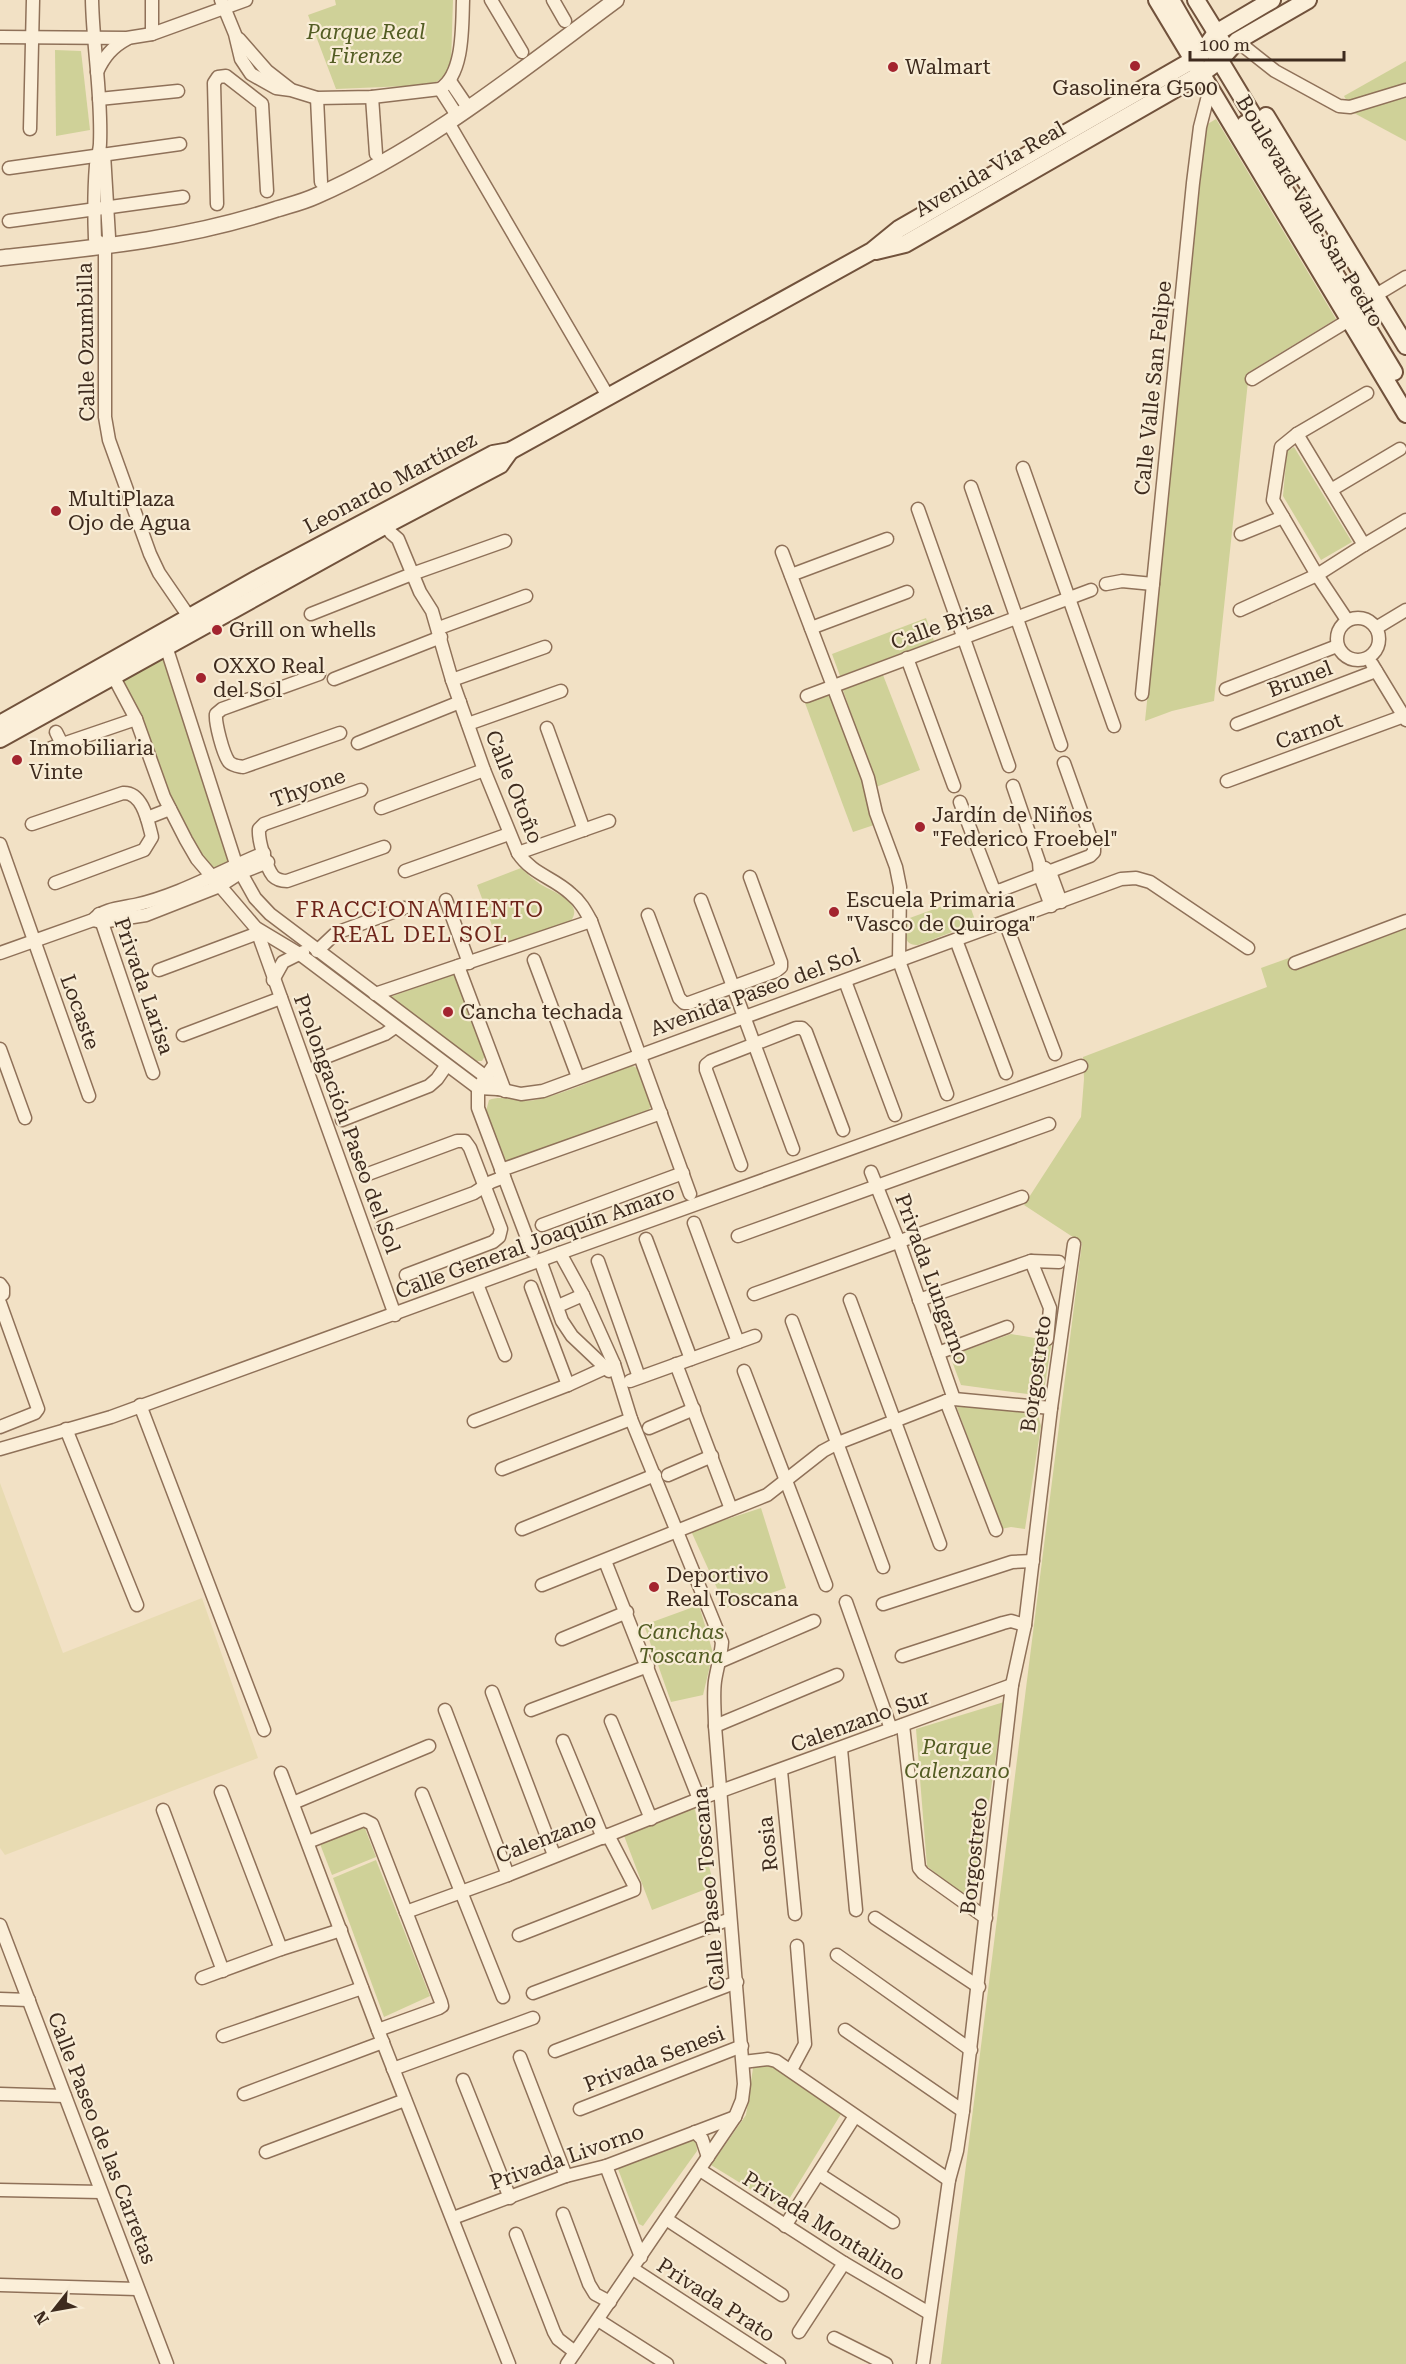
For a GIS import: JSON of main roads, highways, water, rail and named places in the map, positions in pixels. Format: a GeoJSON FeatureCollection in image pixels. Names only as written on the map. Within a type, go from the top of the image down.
{"type":"FeatureCollection","features":[{"type":"Feature","properties":{"kind":"main road","name":"Boulevard Valle San Pedro"},"geometry":{"type":"LineString","coordinates":[[1157,0],[1213,57]]}},
{"type":"Feature","properties":{"kind":"main road","name":"Boulevard Valle San Pedro"},"geometry":{"type":"LineString","coordinates":[[1171,0],[1213,57],[1311,221],[1406,392]]}},
{"type":"Feature","properties":{"kind":"main road","name":"Boulevard Valle San Pedro"},"geometry":{"type":"LineString","coordinates":[[1184,0],[1213,57],[1311,221],[1406,373]]}},
{"type":"Feature","properties":{"kind":"main road","name":"Boulevard Valle San Pedro"},"geometry":{"type":"LineString","coordinates":[[1196,0],[1213,57]]}},
{"type":"Feature","properties":{"kind":"main road","name":"Avenida Vía Real"},"geometry":{"type":"LineString","coordinates":[[1213,57],[1272,0]]}},
{"type":"Feature","properties":{"kind":"main road","name":"Avenida Vía Real"},"geometry":{"type":"LineString","coordinates":[[510,452],[872,251],[899,229],[1213,57],[1308,0]]}},
{"type":"Feature","properties":{"kind":"main road","name":"Boulevard Valle San Pedro"},"geometry":{"type":"LineString","coordinates":[[1311,221],[1376,295],[1406,346]]}},
{"type":"Feature","properties":{"kind":"main road","name":"Boulevard Valle San Pedro"},"geometry":{"type":"LineString","coordinates":[[1311,221],[1349,320],[1406,414]]}},
{"type":"Feature","properties":{"kind":"main road","name":"Leonardo Martínez"},"geometry":{"type":"LineString","coordinates":[[0,724],[110,670],[390,515],[500,465],[510,452]]}},
{"type":"Feature","properties":{"kind":"main road","name":"Leonardo Martínez"},"geometry":{"type":"LineString","coordinates":[[0,739],[110,670]]}},
{"type":"Feature","properties":{"kind":"place","name":"Gasolinera G500"},"geometry":{"type":"Point","coordinates":[1135,66]}},
{"type":"Feature","properties":{"kind":"place","name":"Walmart"},"geometry":{"type":"Point","coordinates":[893,67]}},
{"type":"Feature","properties":{"kind":"place","name":"MultiPlaza Ojo de Agua"},"geometry":{"type":"Point","coordinates":[56,511]}},
{"type":"Feature","properties":{"kind":"place","name":"Grill on whells"},"geometry":{"type":"Point","coordinates":[217,630]}},
{"type":"Feature","properties":{"kind":"place","name":"OXXO Real del Sol"},"geometry":{"type":"Point","coordinates":[201,678]}},
{"type":"Feature","properties":{"kind":"place","name":"Inmobiliaria Vinte"},"geometry":{"type":"Point","coordinates":[17,760]}},
{"type":"Feature","properties":{"kind":"place","name":"Jardín de Niños \"Federico Froebel\""},"geometry":{"type":"Point","coordinates":[920,827]}},
{"type":"Feature","properties":{"kind":"place","name":"Escuela Primaria \"Vasco de Quiroga\""},"geometry":{"type":"Point","coordinates":[834,912]}},
{"type":"Feature","properties":{"kind":"place","name":"Cancha techada"},"geometry":{"type":"Point","coordinates":[448,1012]}},
{"type":"Feature","properties":{"kind":"place","name":"Deportivo Real Toscana"},"geometry":{"type":"Point","coordinates":[654,1587]}},
{"type":"Feature","properties":{"kind":"district","name":"FRACCIONAMIENTO REAL DEL SOL"},"geometry":{"type":"Point","coordinates":[420,922]}},
{"type":"Feature","properties":{"kind":"park label","name":"Parque Real Firenze"},"geometry":{"type":"Point","coordinates":[366,44]}},
{"type":"Feature","properties":{"kind":"park label","name":"Canchas Toscana"},"geometry":{"type":"Point","coordinates":[681,1644]}},
{"type":"Feature","properties":{"kind":"park label","name":"Parque Calenzano"},"geometry":{"type":"Point","coordinates":[957,1759]}}]}
